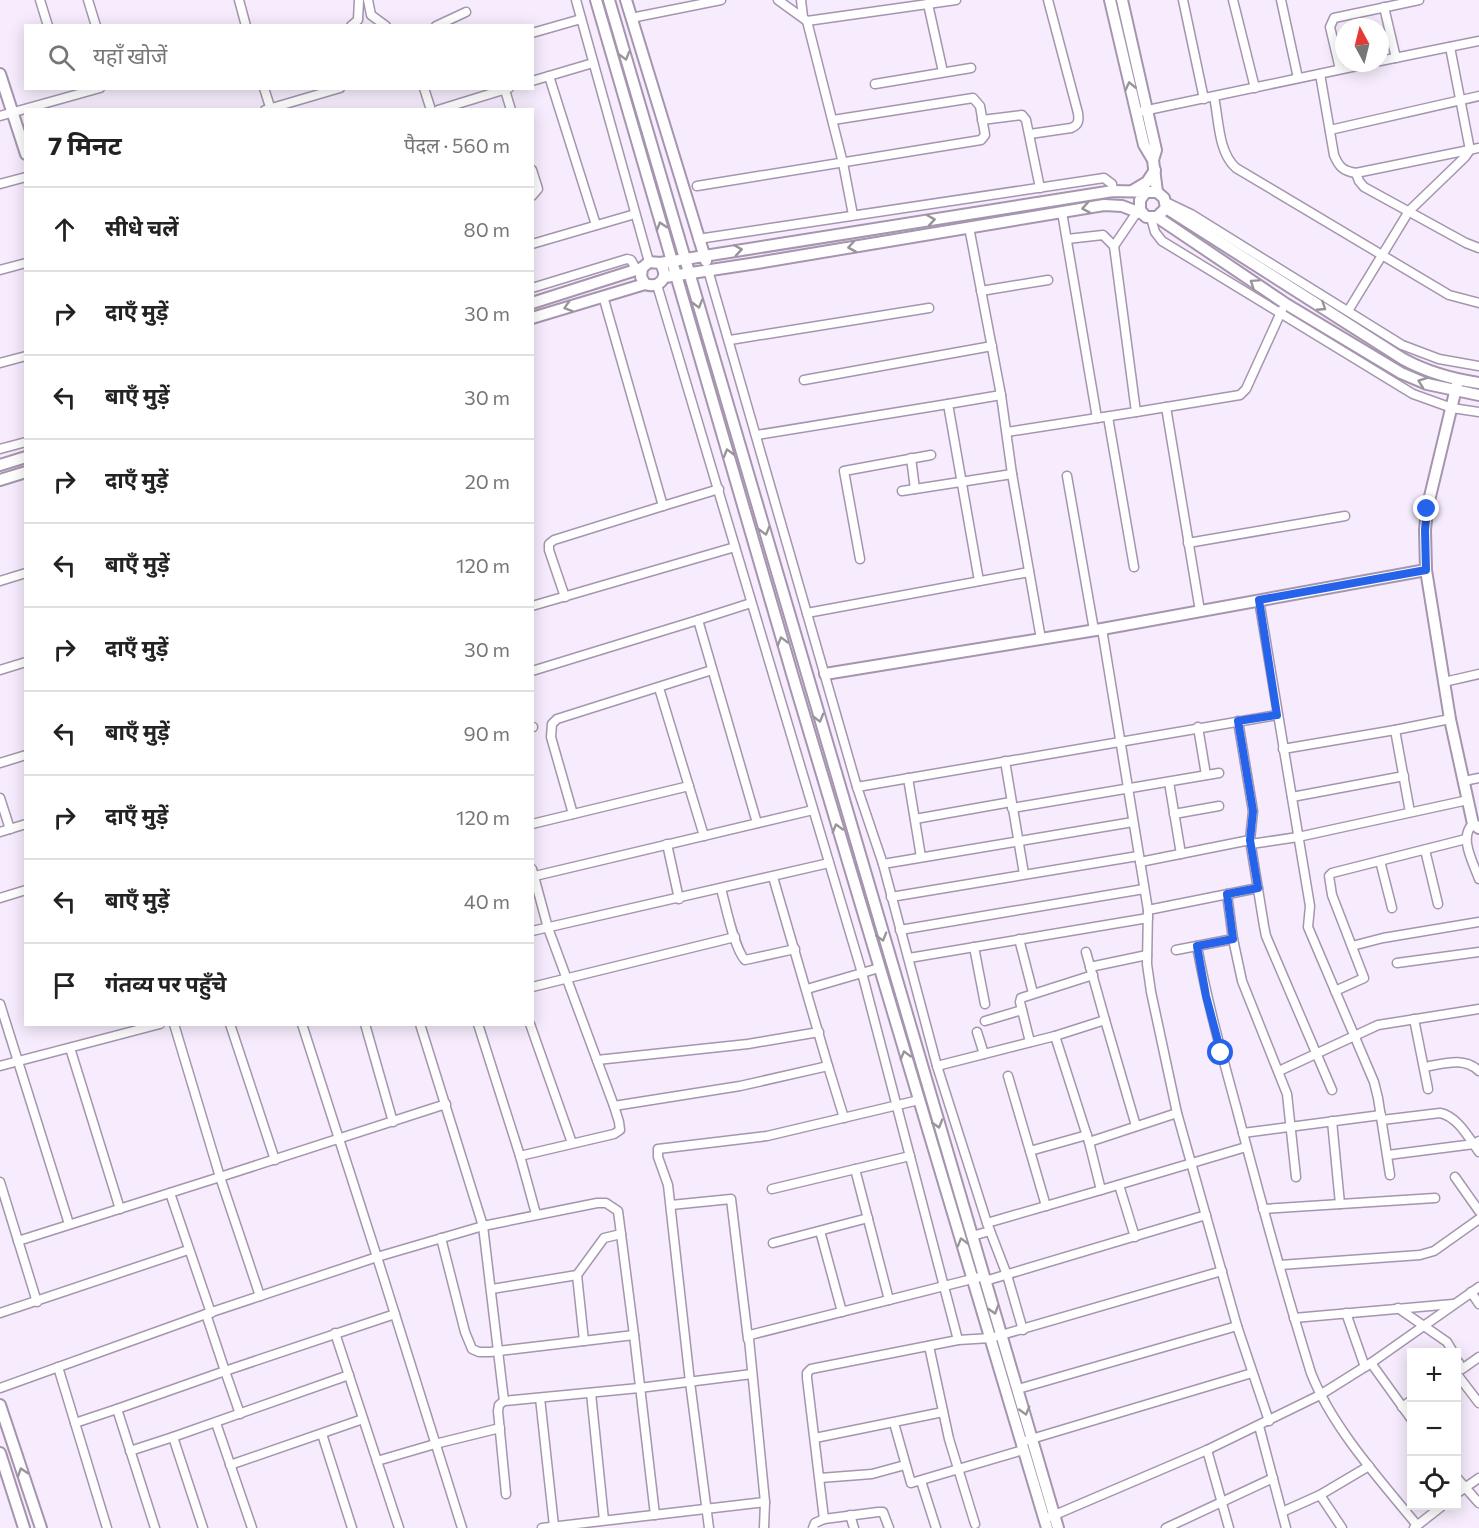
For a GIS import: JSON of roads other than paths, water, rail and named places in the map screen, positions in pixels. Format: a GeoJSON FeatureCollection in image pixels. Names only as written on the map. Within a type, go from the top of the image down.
{"type":"FeatureCollection","features":[{"type":"Feature","properties":{"kind":"street"},"geometry":{"type":"LineString","coordinates":[[40,0],[47,24]]}},
{"type":"Feature","properties":{"kind":"street"},"geometry":{"type":"LineString","coordinates":[[88,0],[95,24]]}},
{"type":"Feature","properties":{"kind":"street"},"geometry":{"type":"LineString","coordinates":[[238,0],[245,24]]}},
{"type":"Feature","properties":{"kind":"street"},"geometry":{"type":"LineString","coordinates":[[353,24],[358,20],[359,0]]}},
{"type":"Feature","properties":{"kind":"street"},"geometry":{"type":"LineString","coordinates":[[368,0],[371,15],[383,24]]}},
{"type":"Feature","properties":{"kind":"street"},"geometry":{"type":"LineString","coordinates":[[576,0],[635,214],[647,266],[641,277],[645,284]]}},
{"type":"Feature","properties":{"kind":"street"},"geometry":{"type":"LineString","coordinates":[[596,0],[879,968],[890,982],[946,1149],[972,1236],[1022,1446],[1047,1524]]}},
{"type":"Feature","properties":{"kind":"street"},"geometry":{"type":"LineString","coordinates":[[626,0],[730,340],[857,787],[883,864],[937,1066],[988,1227],[1007,1275],[1023,1330]]}},
{"type":"Feature","properties":{"kind":"street"},"geometry":{"type":"LineString","coordinates":[[631,18],[721,0]]}},
{"type":"Feature","properties":{"kind":"street"},"geometry":{"type":"LineString","coordinates":[[778,0],[805,19],[956,0]]}},
{"type":"Feature","properties":{"kind":"street"},"geometry":{"type":"LineString","coordinates":[[801,0],[833,120],[853,215]]}},
{"type":"Feature","properties":{"kind":"street"},"geometry":{"type":"LineString","coordinates":[[1030,134],[1071,128],[1079,122],[1048,0]]}},
{"type":"Feature","properties":{"kind":"street"},"geometry":{"type":"LineString","coordinates":[[1110,0],[1141,112],[1156,150],[1154,165],[1157,192]]}},
{"type":"Feature","properties":{"kind":"street"},"geometry":{"type":"LineString","coordinates":[[1122,0],[1141,112]]}},
{"type":"Feature","properties":{"kind":"street"},"geometry":{"type":"LineString","coordinates":[[1184,0],[1204,99]]}},
{"type":"Feature","properties":{"kind":"street"},"geometry":{"type":"LineString","coordinates":[[1233,0],[1255,88]]}},
{"type":"Feature","properties":{"kind":"street"},"geometry":{"type":"LineString","coordinates":[[1281,0],[1298,78]]}},
{"type":"Feature","properties":{"kind":"street"},"geometry":{"type":"LineString","coordinates":[[1335,43],[1331,22],[1334,18],[1419,0]]}},
{"type":"Feature","properties":{"kind":"street"},"geometry":{"type":"LineString","coordinates":[[599,12],[610,4],[870,894],[919,1100],[934,1153],[981,1279]]}},
{"type":"Feature","properties":{"kind":"street"},"geometry":{"type":"LineString","coordinates":[[928,4],[943,72]]}},
{"type":"Feature","properties":{"kind":"street"},"geometry":{"type":"LineString","coordinates":[[1384,7],[1396,58]]}},
{"type":"Feature","properties":{"kind":"street"},"geometry":{"type":"LineString","coordinates":[[440,24],[466,12]]}},
{"type":"Feature","properties":{"kind":"street"},"geometry":{"type":"LineString","coordinates":[[534,32],[581,18]]}},
{"type":"Feature","properties":{"kind":"street"},"geometry":{"type":"LineString","coordinates":[[1389,59],[1479,41]]}},
{"type":"Feature","properties":{"kind":"street"},"geometry":{"type":"LineString","coordinates":[[1450,47],[1461,100],[1475,149]]}},
{"type":"Feature","properties":{"kind":"street"},"geometry":{"type":"LineString","coordinates":[[534,80],[593,63]]}},
{"type":"Feature","properties":{"kind":"street"},"geometry":{"type":"LineString","coordinates":[[875,84],[971,68]]}},
{"type":"Feature","properties":{"kind":"street"},"geometry":{"type":"LineString","coordinates":[[1141,112],[1335,70]]}},
{"type":"Feature","properties":{"kind":"street"},"geometry":{"type":"LineString","coordinates":[[0,74],[24,148]]}},
{"type":"Feature","properties":{"kind":"street"},"geometry":{"type":"LineString","coordinates":[[1320,74],[1334,155],[1338,166],[1346,171],[1356,173],[1475,149]]}},
{"type":"Feature","properties":{"kind":"street"},"geometry":{"type":"LineString","coordinates":[[549,76],[596,225]]}},
{"type":"Feature","properties":{"kind":"street"},"geometry":{"type":"LineString","coordinates":[[26,108],[70,92],[85,90]]}},
{"type":"Feature","properties":{"kind":"street"},"geometry":{"type":"LineString","coordinates":[[264,90],[268,108]]}},
{"type":"Feature","properties":{"kind":"street"},"geometry":{"type":"LineString","coordinates":[[271,108],[333,90]]}},
{"type":"Feature","properties":{"kind":"street"},"geometry":{"type":"LineString","coordinates":[[425,90],[430,108]]}},
{"type":"Feature","properties":{"kind":"street"},"geometry":{"type":"LineString","coordinates":[[445,108],[504,90]]}},
{"type":"Feature","properties":{"kind":"street"},"geometry":{"type":"LineString","coordinates":[[507,90],[511,108]]}},
{"type":"Feature","properties":{"kind":"street"},"geometry":{"type":"LineString","coordinates":[[1330,130],[1479,96]]}},
{"type":"Feature","properties":{"kind":"street"},"geometry":{"type":"LineString","coordinates":[[1215,97],[1224,151],[1228,161],[1236,168],[1449,295],[1479,303]]}},
{"type":"Feature","properties":{"kind":"street"},"geometry":{"type":"LineString","coordinates":[[697,186],[981,141],[986,135],[978,103],[973,98],[833,120]]}},
{"type":"Feature","properties":{"kind":"street"},"geometry":{"type":"LineString","coordinates":[[0,116],[24,109]]}},
{"type":"Feature","properties":{"kind":"street"},"geometry":{"type":"LineString","coordinates":[[982,120],[1022,116],[1026,120],[1040,188]]}},
{"type":"Feature","properties":{"kind":"street"},"geometry":{"type":"LineString","coordinates":[[1348,311],[1380,255],[1409,211],[1475,149]]}},
{"type":"Feature","properties":{"kind":"street"},"geometry":{"type":"LineString","coordinates":[[1132,190],[1147,182],[1154,165]]}},
{"type":"Feature","properties":{"kind":"street"},"geometry":{"type":"LineString","coordinates":[[1356,173],[1359,182],[1364,187],[1479,248]]}},
{"type":"Feature","properties":{"kind":"street"},"geometry":{"type":"LineString","coordinates":[[534,176],[538,189],[534,194]]}},
{"type":"Feature","properties":{"kind":"street"},"geometry":{"type":"LineString","coordinates":[[0,184],[24,178]]}},
{"type":"Feature","properties":{"kind":"street"},"geometry":{"type":"LineString","coordinates":[[698,239],[1104,178],[1112,184],[1113,191]]}},
{"type":"Feature","properties":{"kind":"street"},"geometry":{"type":"LineString","coordinates":[[534,302],[647,266],[685,258],[1113,191],[1157,192],[1162,195],[1166,205],[1402,359],[1479,395]]}},
{"type":"Feature","properties":{"kind":"street"},"geometry":{"type":"LineString","coordinates":[[1145,193],[1140,200],[1140,210],[1283,309],[1413,394],[1452,408],[1479,412]]}},
{"type":"Feature","properties":{"kind":"street"},"geometry":{"type":"LineString","coordinates":[[534,317],[676,276],[1104,205],[1122,206],[1147,215],[1162,241],[1407,376],[1427,384],[1456,386],[1479,383]]}},
{"type":"Feature","properties":{"kind":"street"},"geometry":{"type":"LineString","coordinates":[[1114,246],[1147,215],[1166,205],[1191,214],[1402,345],[1439,359],[1479,366]]}},
{"type":"Feature","properties":{"kind":"street"},"geometry":{"type":"LineString","coordinates":[[1062,212],[1097,418]]}},
{"type":"Feature","properties":{"kind":"street"},"geometry":{"type":"LineString","coordinates":[[534,243],[635,214]]}},
{"type":"Feature","properties":{"kind":"street"},"geometry":{"type":"LineString","coordinates":[[969,228],[1001,395],[1012,474],[1041,639]]}},
{"type":"Feature","properties":{"kind":"street"},"geometry":{"type":"LineString","coordinates":[[1067,239],[1103,236],[1114,246],[1136,412]]}},
{"type":"Feature","properties":{"kind":"street"},"geometry":{"type":"LineString","coordinates":[[534,287],[627,260],[665,272],[661,281],[735,548],[862,973],[958,1340]]}},
{"type":"Feature","properties":{"kind":"street"},"geometry":{"type":"LineString","coordinates":[[0,270],[24,264]]}},
{"type":"Feature","properties":{"kind":"street"},"geometry":{"type":"LineString","coordinates":[[981,291],[1048,280]]}},
{"type":"Feature","properties":{"kind":"street"},"geometry":{"type":"LineString","coordinates":[[603,296],[663,506]]}},
{"type":"Feature","properties":{"kind":"street"},"geometry":{"type":"LineString","coordinates":[[730,340],[929,308]]}},
{"type":"Feature","properties":{"kind":"street"},"geometry":{"type":"LineString","coordinates":[[1007,432],[1240,395],[1246,389],[1283,309]]}},
{"type":"Feature","properties":{"kind":"street"},"geometry":{"type":"LineString","coordinates":[[804,380],[992,346]]}},
{"type":"Feature","properties":{"kind":"street"},"geometry":{"type":"LineString","coordinates":[[0,363],[24,357]]}},
{"type":"Feature","properties":{"kind":"street"},"geometry":{"type":"LineString","coordinates":[[1456,386],[1427,509],[1426,570],[1450,719],[1467,800],[1476,826],[1467,831],[1466,839],[1479,879]]}},
{"type":"Feature","properties":{"kind":"street"},"geometry":{"type":"LineString","coordinates":[[757,435],[1001,395]]}},
{"type":"Feature","properties":{"kind":"street"},"geometry":{"type":"LineString","coordinates":[[948,404],[979,581]]}},
{"type":"Feature","properties":{"kind":"street"},"geometry":{"type":"LineString","coordinates":[[1166,407],[1200,610]]}},
{"type":"Feature","properties":{"kind":"street"},"geometry":{"type":"LineString","coordinates":[[1108,417],[1134,567]]}},
{"type":"Feature","properties":{"kind":"street"},"geometry":{"type":"LineString","coordinates":[[0,449],[24,443]]}},
{"type":"Feature","properties":{"kind":"street"},"geometry":{"type":"LineString","coordinates":[[860,559],[844,471],[931,454]]}},
{"type":"Feature","properties":{"kind":"street"},"geometry":{"type":"LineString","coordinates":[[911,458],[915,489]]}},
{"type":"Feature","properties":{"kind":"street"},"geometry":{"type":"LineString","coordinates":[[0,465],[24,459]]}},
{"type":"Feature","properties":{"kind":"street"},"geometry":{"type":"LineString","coordinates":[[0,480],[24,473]]}},
{"type":"Feature","properties":{"kind":"street"},"geometry":{"type":"LineString","coordinates":[[902,492],[1012,474]]}},
{"type":"Feature","properties":{"kind":"street"},"geometry":{"type":"LineString","coordinates":[[1066,476],[1129,788],[1148,914],[1149,978],[1191,1162],[1237,1326],[1269,1421]]}},
{"type":"Feature","properties":{"kind":"street"},"geometry":{"type":"LineString","coordinates":[[565,597],[549,550],[549,544],[554,540],[719,489]]}},
{"type":"Feature","properties":{"kind":"street"},"geometry":{"type":"LineString","coordinates":[[1188,543],[1344,516]]}},
{"type":"Feature","properties":{"kind":"street"},"geometry":{"type":"LineString","coordinates":[[534,605],[735,548]]}},
{"type":"Feature","properties":{"kind":"street"},"geometry":{"type":"LineString","coordinates":[[825,674],[1041,639],[1426,570]]}},
{"type":"Feature","properties":{"kind":"street"},"geometry":{"type":"LineString","coordinates":[[807,613],[1029,572]]}},
{"type":"Feature","properties":{"kind":"street"},"geometry":{"type":"LineString","coordinates":[[0,581],[24,574]]}},
{"type":"Feature","properties":{"kind":"street"},"geometry":{"type":"LineString","coordinates":[[1259,600],[1310,906],[1308,927],[1374,1082],[1390,1174]]}},
{"type":"Feature","properties":{"kind":"street"},"geometry":{"type":"LineString","coordinates":[[534,670],[751,603]]}},
{"type":"Feature","properties":{"kind":"street"},"geometry":{"type":"LineString","coordinates":[[698,620],[757,823]]}},
{"type":"Feature","properties":{"kind":"street"},"geometry":{"type":"LineString","coordinates":[[0,670],[24,663]]}},
{"type":"Feature","properties":{"kind":"street"},"geometry":{"type":"LineString","coordinates":[[573,814],[551,737],[552,724],[557,719],[712,670]]}},
{"type":"Feature","properties":{"kind":"street"},"geometry":{"type":"LineString","coordinates":[[1444,682],[1479,675]]}},
{"type":"Feature","properties":{"kind":"street"},"geometry":{"type":"LineString","coordinates":[[795,684],[808,680]]}},
{"type":"Feature","properties":{"kind":"street"},"geometry":{"type":"LineString","coordinates":[[659,688],[704,836]]}},
{"type":"Feature","properties":{"kind":"street"},"geometry":{"type":"LineString","coordinates":[[857,787],[1120,740],[1277,715]]}},
{"type":"Feature","properties":{"kind":"street"},"geometry":{"type":"LineString","coordinates":[[1283,750],[1450,719]]}},
{"type":"Feature","properties":{"kind":"street"},"geometry":{"type":"LineString","coordinates":[[1238,721],[1253,811],[1250,842],[1266,936],[1332,1090]]}},
{"type":"Feature","properties":{"kind":"street"},"geometry":{"type":"LineString","coordinates":[[1198,728],[1206,776]]}},
{"type":"Feature","properties":{"kind":"street"},"geometry":{"type":"LineString","coordinates":[[1395,729],[1410,812]]}},
{"type":"Feature","properties":{"kind":"street"},"geometry":{"type":"LineString","coordinates":[[0,763],[24,756]]}},
{"type":"Feature","properties":{"kind":"street"},"geometry":{"type":"LineString","coordinates":[[1005,761],[1024,874]]}},
{"type":"Feature","properties":{"kind":"street"},"geometry":{"type":"LineString","coordinates":[[915,819],[1219,773]]}},
{"type":"Feature","properties":{"kind":"street"},"geometry":{"type":"LineString","coordinates":[[1292,797],[1404,776]]}},
{"type":"Feature","properties":{"kind":"street"},"geometry":{"type":"LineString","coordinates":[[908,778],[921,857]]}},
{"type":"Feature","properties":{"kind":"street"},"geometry":{"type":"LineString","coordinates":[[1464,781],[1479,778]]}},
{"type":"Feature","properties":{"kind":"street"},"geometry":{"type":"LineString","coordinates":[[1169,782],[1181,854]]}},
{"type":"Feature","properties":{"kind":"street"},"geometry":{"type":"LineString","coordinates":[[534,824],[688,786]]}},
{"type":"Feature","properties":{"kind":"street"},"geometry":{"type":"LineString","coordinates":[[0,798],[10,829]]}},
{"type":"Feature","properties":{"kind":"street"},"geometry":{"type":"LineString","coordinates":[[870,894],[890,894],[1298,837],[1467,800]]}},
{"type":"Feature","properties":{"kind":"street"},"geometry":{"type":"LineString","coordinates":[[1174,814],[1219,806]]}},
{"type":"Feature","properties":{"kind":"street"},"geometry":{"type":"LineString","coordinates":[[520,1156],[614,1134],[620,1130],[614,1106],[548,928],[534,873],[813,810]]}},
{"type":"Feature","properties":{"kind":"street"},"geometry":{"type":"LineString","coordinates":[[883,864],[1133,822]]}},
{"type":"Feature","properties":{"kind":"street"},"geometry":{"type":"LineString","coordinates":[[0,832],[24,825]]}},
{"type":"Feature","properties":{"kind":"street"},"geometry":{"type":"LineString","coordinates":[[1335,991],[1364,978],[1332,895],[1329,876],[1332,873],[1466,839]]}},
{"type":"Feature","properties":{"kind":"street"},"geometry":{"type":"LineString","coordinates":[[667,844],[679,898]]}},
{"type":"Feature","properties":{"kind":"street"},"geometry":{"type":"LineString","coordinates":[[1425,850],[1438,904]]}},
{"type":"Feature","properties":{"kind":"street"},"geometry":{"type":"LineString","coordinates":[[1380,861],[1392,908]]}},
{"type":"Feature","properties":{"kind":"street"},"geometry":{"type":"LineString","coordinates":[[534,931],[829,863]]}},
{"type":"Feature","properties":{"kind":"street"},"geometry":{"type":"LineString","coordinates":[[773,877],[844,1118]]}},
{"type":"Feature","properties":{"kind":"street"},"geometry":{"type":"LineString","coordinates":[[854,884],[866,881]]}},
{"type":"Feature","properties":{"kind":"street"},"geometry":{"type":"LineString","coordinates":[[909,958],[1148,914],[1258,888]]}},
{"type":"Feature","properties":{"kind":"street"},"geometry":{"type":"LineString","coordinates":[[721,889],[742,958],[745,960],[795,949]]}},
{"type":"Feature","properties":{"kind":"street"},"geometry":{"type":"LineString","coordinates":[[900,930],[1144,890]]}},
{"type":"Feature","properties":{"kind":"street"},"geometry":{"type":"LineString","coordinates":[[0,898],[24,891]]}},
{"type":"Feature","properties":{"kind":"street"},"geometry":{"type":"LineString","coordinates":[[1227,894],[1242,981],[1287,1094],[1296,1177]]}},
{"type":"Feature","properties":{"kind":"street"},"geometry":{"type":"LineString","coordinates":[[1352,946],[1383,938],[1479,922]]}},
{"type":"Feature","properties":{"kind":"street"},"geometry":{"type":"LineString","coordinates":[[534,986],[735,937]]}},
{"type":"Feature","properties":{"kind":"street"},"geometry":{"type":"LineString","coordinates":[[1019,939],[1032,993]]}},
{"type":"Feature","properties":{"kind":"street"},"geometry":{"type":"LineString","coordinates":[[1176,950],[1233,939]]}},
{"type":"Feature","properties":{"kind":"street"},"geometry":{"type":"LineString","coordinates":[[1197,946],[1206,996],[1246,1147],[1294,1318],[1320,1395],[1415,1527],[1437,1510]]}},
{"type":"Feature","properties":{"kind":"street"},"geometry":{"type":"LineString","coordinates":[[974,947],[985,1004]]}},
{"type":"Feature","properties":{"kind":"street"},"geometry":{"type":"LineString","coordinates":[[1086,952],[1136,1126]]}},
{"type":"Feature","properties":{"kind":"street"},"geometry":{"type":"LineString","coordinates":[[1397,963],[1479,952]]}},
{"type":"Feature","properties":{"kind":"street"},"geometry":{"type":"LineString","coordinates":[[1030,1042],[1021,998],[1091,971],[1147,955]]}},
{"type":"Feature","properties":{"kind":"street"},"geometry":{"type":"LineString","coordinates":[[807,989],[879,968]]}},
{"type":"Feature","properties":{"kind":"street"},"geometry":{"type":"LineString","coordinates":[[0,1004],[69,1224]]}},
{"type":"Feature","properties":{"kind":"street"},"geometry":{"type":"LineString","coordinates":[[985,1021],[1022,1010]]}},
{"type":"Feature","properties":{"kind":"street"},"geometry":{"type":"LineString","coordinates":[[1279,1071],[1378,1025],[1479,1010]]}},
{"type":"Feature","properties":{"kind":"street"},"geometry":{"type":"LineString","coordinates":[[1414,1018],[1428,1089]]}},
{"type":"Feature","properties":{"kind":"street"},"geometry":{"type":"LineString","coordinates":[[937,1066],[1055,1036],[1105,1020]]}},
{"type":"Feature","properties":{"kind":"street"},"geometry":{"type":"LineString","coordinates":[[121,1026],[123,1035]]}},
{"type":"Feature","properties":{"kind":"street"},"geometry":{"type":"LineString","coordinates":[[0,1066],[153,1026]]}},
{"type":"Feature","properties":{"kind":"street"},"geometry":{"type":"LineString","coordinates":[[175,1026],[220,1177],[260,1296]]}},
{"type":"Feature","properties":{"kind":"street"},"geometry":{"type":"LineString","coordinates":[[231,1026],[275,1160]]}},
{"type":"Feature","properties":{"kind":"street"},"geometry":{"type":"LineString","coordinates":[[303,1026],[462,1528]]}},
{"type":"Feature","properties":{"kind":"street"},"geometry":{"type":"LineString","coordinates":[[366,1026],[393,1122]]}},
{"type":"Feature","properties":{"kind":"street"},"geometry":{"type":"LineString","coordinates":[[421,1026],[483,1226],[500,1351],[504,1401]]}},
{"type":"Feature","properties":{"kind":"street"},"geometry":{"type":"LineString","coordinates":[[479,1026],[536,1214]]}},
{"type":"Feature","properties":{"kind":"street"},"geometry":{"type":"LineString","coordinates":[[531,1026],[572,1143]]}},
{"type":"Feature","properties":{"kind":"street"},"geometry":{"type":"LineString","coordinates":[[597,1060],[748,1044],[819,1032]]}},
{"type":"Feature","properties":{"kind":"street"},"geometry":{"type":"LineString","coordinates":[[977,1032],[984,1054]]}},
{"type":"Feature","properties":{"kind":"street"},"geometry":{"type":"LineString","coordinates":[[1055,1036],[1088,1139],[1101,1190]]}},
{"type":"Feature","properties":{"kind":"street"},"geometry":{"type":"LineString","coordinates":[[70,1048],[120,1209]]}},
{"type":"Feature","properties":{"kind":"street"},"geometry":{"type":"LineString","coordinates":[[1424,1067],[1461,1062],[1472,1064],[1479,1071]]}},
{"type":"Feature","properties":{"kind":"street"},"geometry":{"type":"LineString","coordinates":[[614,1106],[740,1086],[828,1066]]}},
{"type":"Feature","properties":{"kind":"street"},"geometry":{"type":"LineString","coordinates":[[1008,1076],[1046,1206]]}},
{"type":"Feature","properties":{"kind":"street"},"geometry":{"type":"LineString","coordinates":[[709,1528],[690,1382],[671,1205],[667,1179],[657,1152],[658,1149],[768,1136],[919,1100]]}},
{"type":"Feature","properties":{"kind":"street"},"geometry":{"type":"LineString","coordinates":[[18,1241],[446,1104]]}},
{"type":"Feature","properties":{"kind":"street"},"geometry":{"type":"LineString","coordinates":[[1030,1152],[1088,1139],[1178,1113]]}},
{"type":"Feature","properties":{"kind":"street"},"geometry":{"type":"LineString","coordinates":[[1243,1133],[1332,1121],[1440,1113],[1448,1114],[1454,1119],[1477,1146]]}},
{"type":"Feature","properties":{"kind":"street"},"geometry":{"type":"LineString","coordinates":[[1332,1121],[1340,1204]]}},
{"type":"Feature","properties":{"kind":"street"},"geometry":{"type":"LineString","coordinates":[[1388,1155],[1477,1146]]}},
{"type":"Feature","properties":{"kind":"street"},"geometry":{"type":"LineString","coordinates":[[972,1236],[988,1227],[1046,1206],[1246,1147]]}},
{"type":"Feature","properties":{"kind":"street"},"geometry":{"type":"LineString","coordinates":[[934,1153],[946,1149]]}},
{"type":"Feature","properties":{"kind":"street"},"geometry":{"type":"LineString","coordinates":[[772,1189],[910,1156]]}},
{"type":"Feature","properties":{"kind":"street"},"geometry":{"type":"LineString","coordinates":[[855,1169],[889,1300]]}},
{"type":"Feature","properties":{"kind":"street"},"geometry":{"type":"LineString","coordinates":[[1455,1177],[1479,1211]]}},
{"type":"Feature","properties":{"kind":"street"},"geometry":{"type":"LineString","coordinates":[[0,1182],[37,1302]]}},
{"type":"Feature","properties":{"kind":"street"},"geometry":{"type":"LineString","coordinates":[[1119,1185],[1135,1237]]}},
{"type":"Feature","properties":{"kind":"street"},"geometry":{"type":"LineString","coordinates":[[170,1193],[240,1414]]}},
{"type":"Feature","properties":{"kind":"street"},"geometry":{"type":"LineString","coordinates":[[1263,1209],[1435,1198]]}},
{"type":"Feature","properties":{"kind":"street"},"geometry":{"type":"LineString","coordinates":[[671,1205],[731,1199],[765,1502],[764,1528]]}},
{"type":"Feature","properties":{"kind":"street"},"geometry":{"type":"LineString","coordinates":[[0,1388],[209,1313],[377,1257],[483,1226],[536,1214],[606,1203],[618,1211],[655,1515]]}},
{"type":"Feature","properties":{"kind":"street"},"geometry":{"type":"LineString","coordinates":[[748,1339],[750,1335],[945,1286],[1007,1275],[1206,1215]]}},
{"type":"Feature","properties":{"kind":"street"},"geometry":{"type":"LineString","coordinates":[[773,1243],[868,1218]]}},
{"type":"Feature","properties":{"kind":"street"},"geometry":{"type":"LineString","coordinates":[[1280,1265],[1420,1255],[1434,1251],[1479,1219]]}},
{"type":"Feature","properties":{"kind":"street"},"geometry":{"type":"LineString","coordinates":[[820,1231],[842,1312]]}},
{"type":"Feature","properties":{"kind":"street"},"geometry":{"type":"LineString","coordinates":[[584,1341],[577,1275],[604,1238],[621,1234]]}},
{"type":"Feature","properties":{"kind":"street"},"geometry":{"type":"LineString","coordinates":[[441,1238],[468,1342],[472,1349],[479,1352],[500,1351],[634,1335]]}},
{"type":"Feature","properties":{"kind":"street"},"geometry":{"type":"LineString","coordinates":[[0,1313],[188,1250]]}},
{"type":"Feature","properties":{"kind":"street"},"geometry":{"type":"LineString","coordinates":[[824,1519],[807,1372],[958,1340],[997,1337],[1222,1271]]}},
{"type":"Feature","properties":{"kind":"street"},"geometry":{"type":"LineString","coordinates":[[492,1289],[577,1275]]}},
{"type":"Feature","properties":{"kind":"street"},"geometry":{"type":"LineString","coordinates":[[1047,1524],[1259,1426],[1320,1395],[1368,1365],[1479,1287]]}},
{"type":"Feature","properties":{"kind":"street"},"geometry":{"type":"LineString","coordinates":[[1471,1292],[1479,1304]]}},
{"type":"Feature","properties":{"kind":"street"},"geometry":{"type":"LineString","coordinates":[[1294,1318],[1454,1304]]}},
{"type":"Feature","properties":{"kind":"street"},"geometry":{"type":"LineString","coordinates":[[1398,1308],[1447,1342],[1450,1348]]}},
{"type":"Feature","properties":{"kind":"street"},"geometry":{"type":"LineString","coordinates":[[1346,1313],[1368,1365],[1407,1414]]}},
{"type":"Feature","properties":{"kind":"street"},"geometry":{"type":"LineString","coordinates":[[75,1423],[395,1314]]}},
{"type":"Feature","properties":{"kind":"street"},"geometry":{"type":"LineString","coordinates":[[1018,1389],[1237,1326]]}},
{"type":"Feature","properties":{"kind":"street"},"geometry":{"type":"LineString","coordinates":[[335,1333],[399,1528]]}},
{"type":"Feature","properties":{"kind":"street"},"geometry":{"type":"LineString","coordinates":[[997,1337],[1018,1389],[1033,1439],[1047,1524]]}},
{"type":"Feature","properties":{"kind":"street"},"geometry":{"type":"LineString","coordinates":[[929,1346],[943,1412],[975,1524]]}},
{"type":"Feature","properties":{"kind":"street"},"geometry":{"type":"LineString","coordinates":[[1461,1365],[1479,1357]]}},
{"type":"Feature","properties":{"kind":"street"},"geometry":{"type":"LineString","coordinates":[[58,1366],[107,1528]]}},
{"type":"Feature","properties":{"kind":"street"},"geometry":{"type":"LineString","coordinates":[[1461,1370],[1479,1403]]}},
{"type":"Feature","properties":{"kind":"street"},"geometry":{"type":"LineString","coordinates":[[894,1423],[911,1483],[959,1470],[1022,1446],[1033,1439],[1252,1373]]}},
{"type":"Feature","properties":{"kind":"street"},"geometry":{"type":"LineString","coordinates":[[506,1494],[498,1411],[499,1405],[504,1401],[752,1374]]}},
{"type":"Feature","properties":{"kind":"street"},"geometry":{"type":"LineString","coordinates":[[130,1451],[349,1375]]}},
{"type":"Feature","properties":{"kind":"street"},"geometry":{"type":"LineString","coordinates":[[591,1393],[604,1521]]}},
{"type":"Feature","properties":{"kind":"street"},"geometry":{"type":"LineString","coordinates":[[540,1398],[554,1526]]}},
{"type":"Feature","properties":{"kind":"street"},"geometry":{"type":"LineString","coordinates":[[1402,1407],[1409,1402]]}},
{"type":"Feature","properties":{"kind":"street"},"geometry":{"type":"LineString","coordinates":[[0,1405],[41,1528]]}},
{"type":"Feature","properties":{"kind":"street"},"geometry":{"type":"LineString","coordinates":[[117,1409],[155,1528]]}},
{"type":"Feature","properties":{"kind":"street"},"geometry":{"type":"LineString","coordinates":[[815,1438],[943,1412]]}},
{"type":"Feature","properties":{"kind":"street"},"geometry":{"type":"LineString","coordinates":[[230,1465],[363,1419]]}},
{"type":"Feature","properties":{"kind":"street"},"geometry":{"type":"LineString","coordinates":[[216,1423],[252,1528]]}},
{"type":"Feature","properties":{"kind":"street"},"geometry":{"type":"LineString","coordinates":[[1259,1426],[1286,1528]]}},
{"type":"Feature","properties":{"kind":"street"},"geometry":{"type":"LineString","coordinates":[[377,1461],[500,1428]]}},
{"type":"Feature","properties":{"kind":"street"},"geometry":{"type":"LineString","coordinates":[[322,1434],[352,1528]]}},
{"type":"Feature","properties":{"kind":"street"},"geometry":{"type":"LineString","coordinates":[[173,1437],[202,1528]]}},
{"type":"Feature","properties":{"kind":"street"},"geometry":{"type":"LineString","coordinates":[[1207,1450],[1229,1528]]}},
{"type":"Feature","properties":{"kind":"street"},"geometry":{"type":"LineString","coordinates":[[0,1453],[24,1528]]}},
{"type":"Feature","properties":{"kind":"street"},"geometry":{"type":"LineString","coordinates":[[819,1478],[878,1473],[905,1465]]}},
{"type":"Feature","properties":{"kind":"street"},"geometry":{"type":"LineString","coordinates":[[1282,1512],[1320,1495],[1369,1466]]}},
{"type":"Feature","properties":{"kind":"street"},"geometry":{"type":"LineString","coordinates":[[1171,1527],[1272,1478]]}},
{"type":"Feature","properties":{"kind":"street"},"geometry":{"type":"LineString","coordinates":[[1461,1491],[1479,1478]]}},
{"type":"Feature","properties":{"kind":"street"},"geometry":{"type":"LineString","coordinates":[[921,1481],[936,1528]]}},
{"type":"Feature","properties":{"kind":"street"},"geometry":{"type":"LineString","coordinates":[[1461,1482],[1479,1503]]}},
{"type":"Feature","properties":{"kind":"street"},"geometry":{"type":"LineString","coordinates":[[1320,1495],[1342,1528]]}},
{"type":"Feature","properties":{"kind":"street"},"geometry":{"type":"LineString","coordinates":[[542,1528],[765,1502]]}},
{"type":"Feature","properties":{"kind":"street"},"geometry":{"type":"LineString","coordinates":[[813,1528],[815,1523],[824,1519],[883,1512],[889,1528]]}},
{"type":"Feature","properties":{"kind":"street"},"geometry":{"type":"LineString","coordinates":[[850,1515],[854,1528]]}},
{"type":"Feature","properties":{"kind":"street"},"geometry":{"type":"LineString","coordinates":[[1047,1524],[1058,1528]]}}]}
